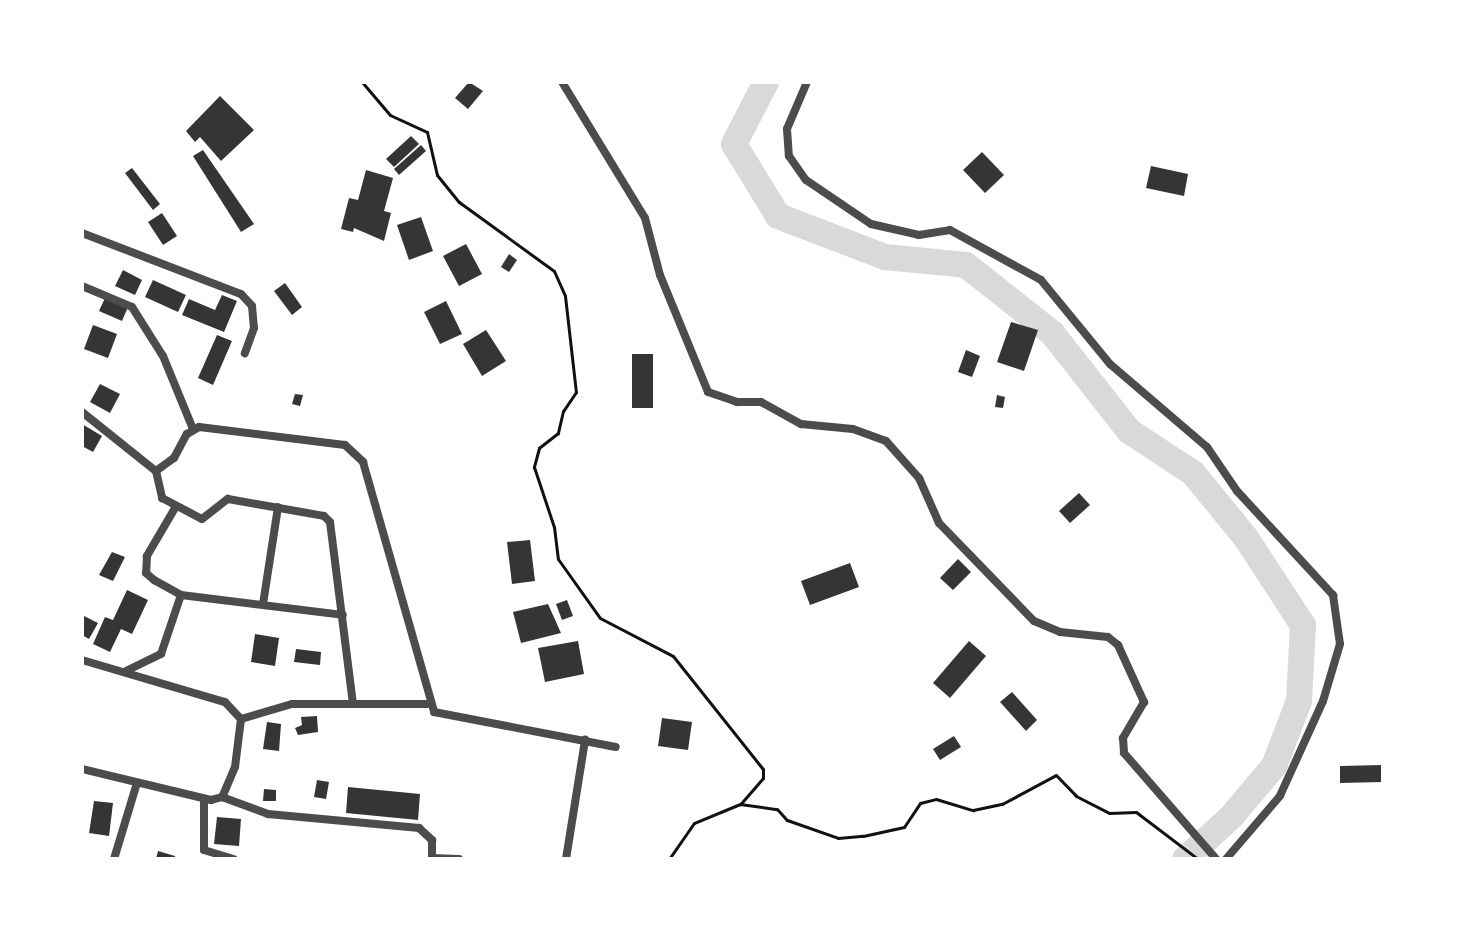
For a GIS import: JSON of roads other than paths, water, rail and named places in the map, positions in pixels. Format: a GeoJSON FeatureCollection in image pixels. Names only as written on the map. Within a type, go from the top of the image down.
{"type":"FeatureCollection","features":[{"type":"Feature","properties":{"kind":"street"},"geometry":{"type":"LineString","coordinates":[[562,82],[645,218],[660,275],[708,392],[737,402],[761,402],[801,424],[853,429],[886,441],[919,478],[939,523],[1034,621],[1060,632],[1108,637],[1118,645],[1144,702],[1123,738],[1124,753],[1172,814],[1215,858]]}},
{"type":"Feature","properties":{"kind":"street"},"geometry":{"type":"LineString","coordinates":[[807,82],[787,129],[789,156],[806,180],[871,224],[919,235],[950,230],[1041,280],[1110,364],[1207,447],[1237,491],[1333,595],[1340,644],[1323,701],[1280,796],[1226,859]]}},
{"type":"Feature","properties":{"kind":"street"},"geometry":{"type":"LineString","coordinates":[[82,233],[241,294],[252,306],[254,328],[245,353]]}},
{"type":"Feature","properties":{"kind":"street"},"geometry":{"type":"LineString","coordinates":[[82,286],[132,307],[163,356],[193,429]]}},
{"type":"Feature","properties":{"kind":"street"},"geometry":{"type":"LineString","coordinates":[[82,412],[156,471],[158,491],[175,508],[202,519],[228,499],[324,516],[330,522],[353,704]]}},
{"type":"Feature","properties":{"kind":"street"},"geometry":{"type":"LineString","coordinates":[[156,471],[174,458],[193,429],[209,426],[330,443],[356,452],[428,704],[442,716],[616,747]]}},
{"type":"Feature","properties":{"kind":"street"},"geometry":{"type":"LineString","coordinates":[[263,604],[278,507]]}},
{"type":"Feature","properties":{"kind":"street"},"geometry":{"type":"LineString","coordinates":[[175,508],[145,566],[154,580],[181,595],[343,615]]}},
{"type":"Feature","properties":{"kind":"street"},"geometry":{"type":"LineString","coordinates":[[125,671],[161,654],[181,595]]}},
{"type":"Feature","properties":{"kind":"street"},"geometry":{"type":"LineString","coordinates":[[82,660],[225,702],[241,719]]}},
{"type":"Feature","properties":{"kind":"street"},"geometry":{"type":"LineString","coordinates":[[241,719],[292,704],[428,704]]}},
{"type":"Feature","properties":{"kind":"street"},"geometry":{"type":"LineString","coordinates":[[222,797],[235,767],[241,719]]}},
{"type":"Feature","properties":{"kind":"street"},"geometry":{"type":"LineString","coordinates":[[566,859],[585,740]]}},
{"type":"Feature","properties":{"kind":"street"},"geometry":{"type":"LineString","coordinates":[[82,769],[204,799],[222,797],[268,814],[419,828],[432,840],[432,858],[459,859]]}},
{"type":"Feature","properties":{"kind":"street"},"geometry":{"type":"LineString","coordinates":[[114,859],[137,783]]}},
{"type":"Feature","properties":{"kind":"street"},"geometry":{"type":"LineString","coordinates":[[204,799],[204,850],[234,859]]}},
{"type":"Feature","properties":{"kind":"waterway"},"geometry":{"type":"LineString","coordinates":[[766,82],[734,144],[778,216],[885,257],[966,265],[1052,333],[1129,431],[1193,473],[1246,538],[1303,625],[1299,701],[1274,766],[1231,817],[1185,859]]}}]}
